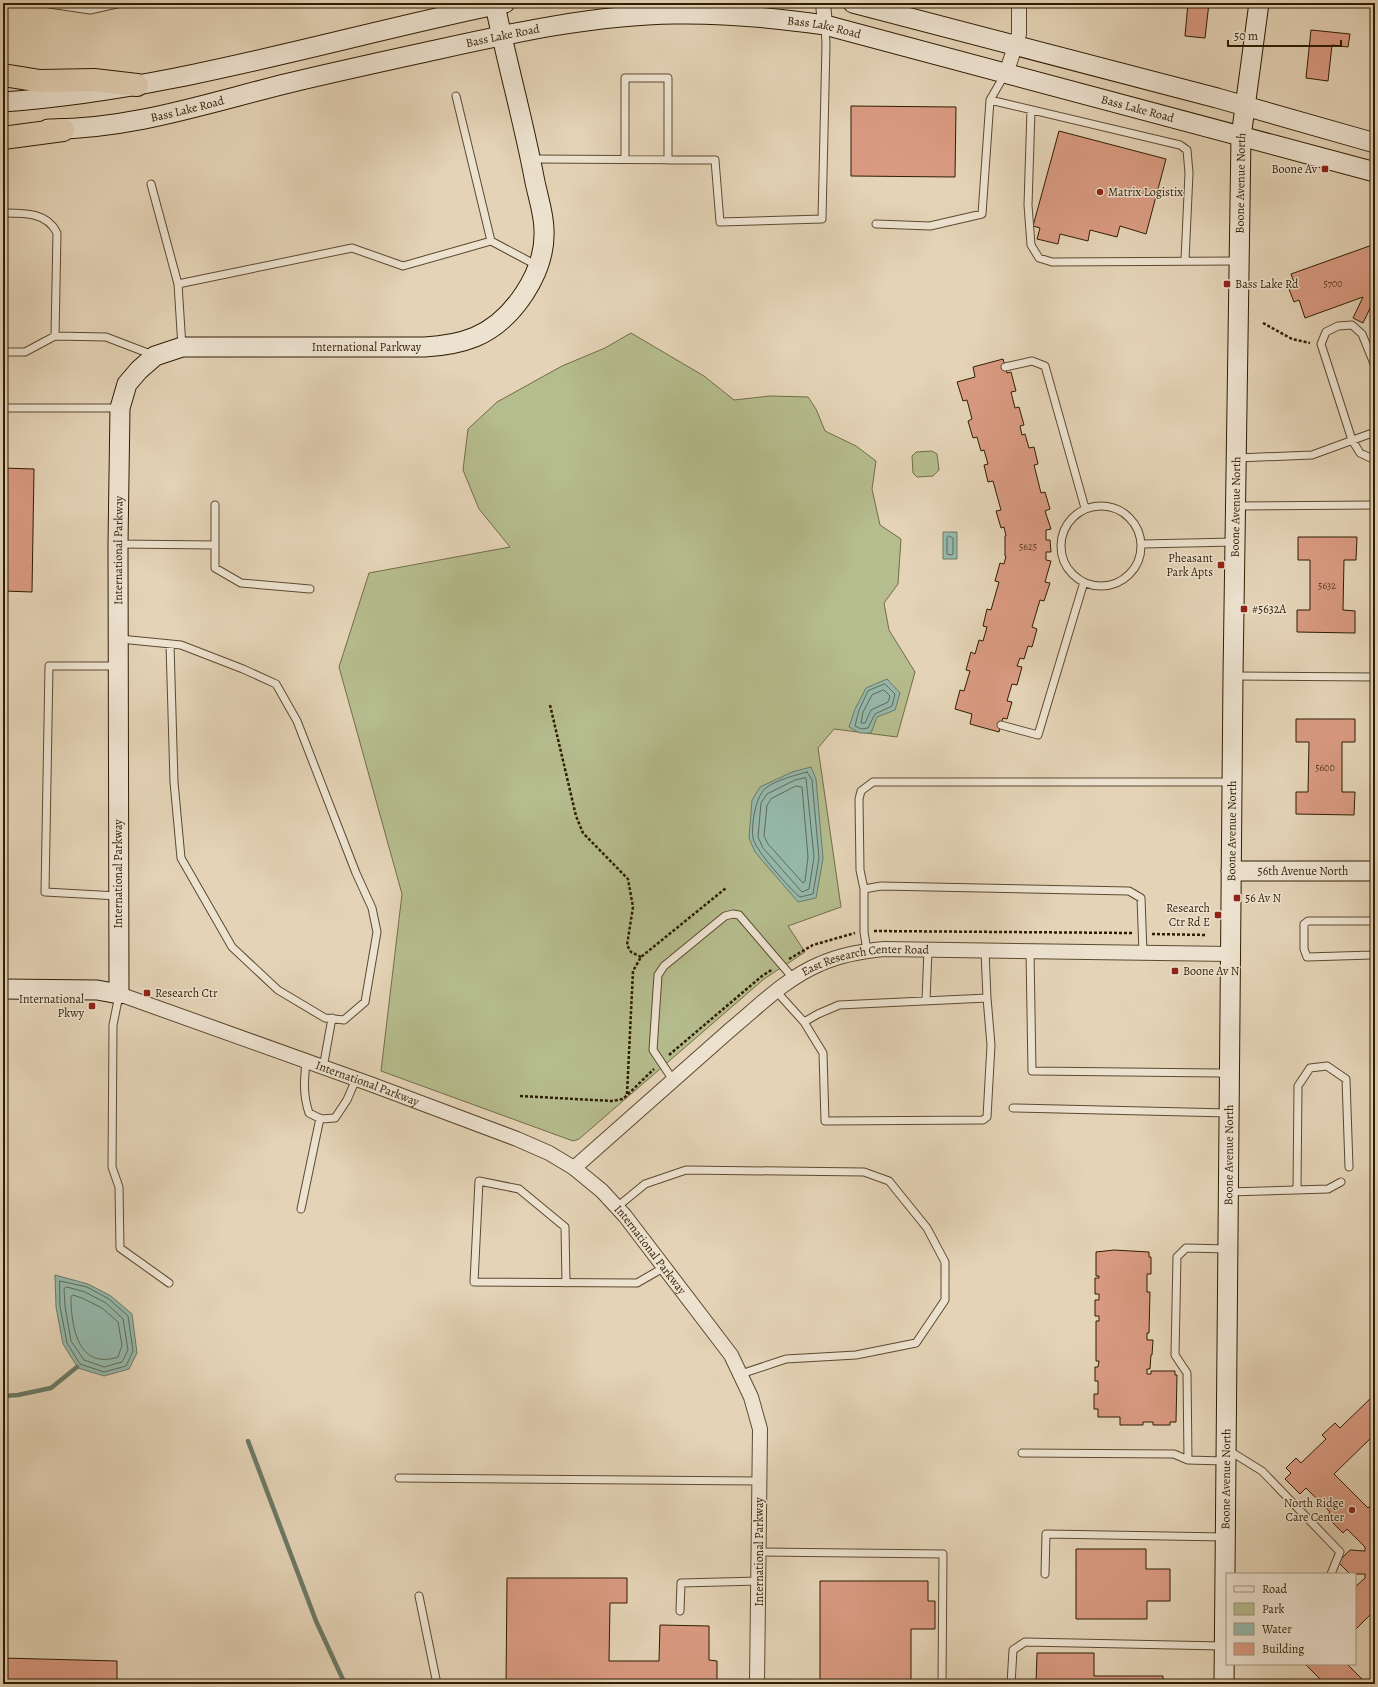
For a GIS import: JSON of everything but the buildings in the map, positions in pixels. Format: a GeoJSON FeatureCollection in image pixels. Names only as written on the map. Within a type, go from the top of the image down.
{"type":"FeatureCollection","features":[{"type":"Feature","properties":{"kind":"highway"},"geometry":{"type":"LineString","coordinates":[[3,75],[40,81],[94,80],[137,85]]}},
{"type":"Feature","properties":{"kind":"highway"},"geometry":{"type":"LineString","coordinates":[[3,138],[63,130]]}},
{"type":"Feature","properties":{"kind":"street"},"geometry":{"type":"LineString","coordinates":[[823,3],[825,25]]}},
{"type":"Feature","properties":{"kind":"street"},"geometry":{"type":"LineString","coordinates":[[852,3],[1016,44],[1245,105],[1375,143]]}},
{"type":"Feature","properties":{"kind":"street"},"geometry":{"type":"LineString","coordinates":[[1006,74],[1019,34],[1019,3]]}},
{"type":"Feature","properties":{"kind":"street","name":"Boone Avenue North"},"geometry":{"type":"LineString","coordinates":[[1224,1684],[1226,1646],[1228,1192],[1234,542],[1241,137],[1259,3]]}},
{"type":"Feature","properties":{"kind":"street"},"geometry":{"type":"LineString","coordinates":[[3,102],[97,93],[214,70],[498,4]]}},
{"type":"Feature","properties":{"kind":"street","name":"International Parkway"},"geometry":{"type":"LineString","coordinates":[[498,4],[501,35],[530,159],[544,230],[542,256],[532,281],[517,304],[498,322],[476,336],[452,345],[425,348],[182,347],[155,356],[127,384],[120,408],[118,544],[119,994],[356,1079],[517,1139],[549,1153],[574,1168],[602,1191],[731,1355],[751,1397],[760,1429],[757,1684]]}},
{"type":"Feature","properties":{"kind":"street","name":"Bass Lake Road"},"geometry":{"type":"LineString","coordinates":[[3,130],[63,130],[120,123],[186,110],[289,83],[501,35],[590,20],[674,14],[778,19],[825,25],[1375,172]]}},
{"type":"Feature","properties":{"kind":"street","name":"56th Avenue North"},"geometry":{"type":"LineString","coordinates":[[1231,871],[1375,871]]}},
{"type":"Feature","properties":{"kind":"street","name":"East Research Center Road"},"geometry":{"type":"LineString","coordinates":[[574,1168],[776,991],[793,978],[819,964],[867,951],[928,950],[1231,954]]}},
{"type":"Feature","properties":{"kind":"street"},"geometry":{"type":"LineString","coordinates":[[3,989],[97,990],[119,994]]}},
{"type":"Feature","properties":{"kind":"lane"},"geometry":{"type":"LineString","coordinates":[[43,3],[90,10],[121,3]]}},
{"type":"Feature","properties":{"kind":"lane"},"geometry":{"type":"LineString","coordinates":[[530,159],[715,160],[720,222],[822,219],[825,25]]}},
{"type":"Feature","properties":{"kind":"lane"},"geometry":{"type":"LineString","coordinates":[[876,224],[930,226],[982,214],[990,100],[1006,74]]}},
{"type":"Feature","properties":{"kind":"lane"},"geometry":{"type":"LineString","coordinates":[[625,159],[626,78],[668,78],[668,160]]}},
{"type":"Feature","properties":{"kind":"lane"},"geometry":{"type":"LineString","coordinates":[[456,96],[491,241]]}},
{"type":"Feature","properties":{"kind":"lane"},"geometry":{"type":"LineString","coordinates":[[990,100],[1180,145],[1187,150],[1189,173],[1185,260]]}},
{"type":"Feature","properties":{"kind":"lane"},"geometry":{"type":"LineString","coordinates":[[1031,110],[1028,205],[1031,245],[1039,258],[1052,262],[1185,260],[1240,261]]}},
{"type":"Feature","properties":{"kind":"lane"},"geometry":{"type":"LineString","coordinates":[[151,184],[178,284],[182,347]]}},
{"type":"Feature","properties":{"kind":"lane"},"geometry":{"type":"LineString","coordinates":[[3,214],[17,213],[39,216],[53,226],[57,232],[56,336]]}},
{"type":"Feature","properties":{"kind":"lane"},"geometry":{"type":"LineString","coordinates":[[178,284],[352,248],[403,266],[491,241],[538,266]]}},
{"type":"Feature","properties":{"kind":"lane"},"geometry":{"type":"LineString","coordinates":[[1375,366],[1362,334],[1352,325],[1338,326],[1326,332],[1321,344],[1352,440],[1360,453],[1375,460]]}},
{"type":"Feature","properties":{"kind":"lane"},"geometry":{"type":"LineString","coordinates":[[3,352],[25,352],[56,336],[106,337],[155,356]]}},
{"type":"Feature","properties":{"kind":"lane"},"geometry":{"type":"LineString","coordinates":[[1005,367],[1032,361],[1045,366],[1085,508]]}},
{"type":"Feature","properties":{"kind":"lane"},"geometry":{"type":"LineString","coordinates":[[3,408],[120,408]]}},
{"type":"Feature","properties":{"kind":"lane"},"geometry":{"type":"LineString","coordinates":[[1235,458],[1312,455],[1375,432]]}},
{"type":"Feature","properties":{"kind":"lane"},"geometry":{"type":"LineString","coordinates":[[215,504],[215,568],[241,583],[310,588]]}},
{"type":"Feature","properties":{"kind":"lane"},"geometry":{"type":"LineString","coordinates":[[1235,506],[1375,505]]}},
{"type":"Feature","properties":{"kind":"lane"},"geometry":{"type":"LineString","coordinates":[[1109,506],[1121,510],[1132,519],[1139,530],[1142,544],[1141,557],[1135,569],[1126,578],[1114,584],[1101,586],[1084,582],[1076,578],[1067,568],[1062,556],[1061,542],[1064,529],[1072,518],[1085,508],[1109,506]]}},
{"type":"Feature","properties":{"kind":"lane"},"geometry":{"type":"LineString","coordinates":[[1142,544],[1234,542]]}},
{"type":"Feature","properties":{"kind":"lane"},"geometry":{"type":"LineString","coordinates":[[118,544],[215,545]]}},
{"type":"Feature","properties":{"kind":"lane"},"geometry":{"type":"LineString","coordinates":[[1001,725],[1038,735],[1084,582]]}},
{"type":"Feature","properties":{"kind":"lane"},"geometry":{"type":"LineString","coordinates":[[118,639],[181,645],[276,684],[298,721],[356,873],[372,908],[377,932],[365,1002],[344,1020],[325,1018],[278,990],[232,947],[181,858],[174,782],[170,644]]}},
{"type":"Feature","properties":{"kind":"lane"},"geometry":{"type":"LineString","coordinates":[[118,666],[49,666],[45,892],[118,896]]}},
{"type":"Feature","properties":{"kind":"lane"},"geometry":{"type":"LineString","coordinates":[[1233,676],[1375,677]]}},
{"type":"Feature","properties":{"kind":"lane"},"geometry":{"type":"LineString","coordinates":[[867,951],[864,932],[864,890],[860,870],[859,799],[861,791],[873,782],[1232,782]]}},
{"type":"Feature","properties":{"kind":"lane"},"geometry":{"type":"LineString","coordinates":[[864,890],[881,886],[1129,891],[1141,898],[1143,953]]}},
{"type":"Feature","properties":{"kind":"lane"},"geometry":{"type":"LineString","coordinates":[[673,1080],[653,1050],[652,1041],[658,974],[664,966],[725,916],[733,914],[739,915],[793,978]]}},
{"type":"Feature","properties":{"kind":"lane"},"geometry":{"type":"LineString","coordinates":[[1375,920],[1308,921],[1304,924],[1304,949],[1307,957],[1372,955],[1375,951]]}},
{"type":"Feature","properties":{"kind":"lane"},"geometry":{"type":"LineString","coordinates":[[926,1000],[928,950]]}},
{"type":"Feature","properties":{"kind":"lane"},"geometry":{"type":"LineString","coordinates":[[776,991],[804,1022],[823,1053],[825,1121],[983,1120],[987,1117],[991,1045],[985,951]]}},
{"type":"Feature","properties":{"kind":"lane"},"geometry":{"type":"LineString","coordinates":[[1030,952],[1032,1071],[1219,1073],[1230,1076]]}},
{"type":"Feature","properties":{"kind":"lane"},"geometry":{"type":"LineString","coordinates":[[119,994],[113,1025],[112,1167],[119,1187],[120,1248],[168,1282]]}},
{"type":"Feature","properties":{"kind":"lane"},"geometry":{"type":"LineString","coordinates":[[804,1022],[818,1014],[840,1005],[987,998]]}},
{"type":"Feature","properties":{"kind":"lane"},"geometry":{"type":"LineString","coordinates":[[323,1068],[332,1018]]}},
{"type":"Feature","properties":{"kind":"lane"},"geometry":{"type":"LineString","coordinates":[[306,1062],[303,1084],[304,1100],[309,1113],[320,1118],[335,1118],[347,1100],[356,1079]]}},
{"type":"Feature","properties":{"kind":"lane"},"geometry":{"type":"LineString","coordinates":[[1297,1190],[1298,1086],[1310,1068],[1327,1066],[1346,1079],[1349,1167]]}},
{"type":"Feature","properties":{"kind":"lane"},"geometry":{"type":"LineString","coordinates":[[1013,1108],[1229,1113]]}},
{"type":"Feature","properties":{"kind":"lane"},"geometry":{"type":"LineString","coordinates":[[301,1209],[320,1118]]}},
{"type":"Feature","properties":{"kind":"lane"},"geometry":{"type":"LineString","coordinates":[[616,1207],[645,1184],[686,1170],[864,1172],[889,1181],[927,1228],[945,1262],[945,1300],[916,1343],[856,1356],[786,1359],[741,1374]]}},
{"type":"Feature","properties":{"kind":"lane"},"geometry":{"type":"LineString","coordinates":[[566,1282],[565,1227],[519,1189],[478,1181],[474,1282],[637,1283],[663,1268]]}},
{"type":"Feature","properties":{"kind":"lane"},"geometry":{"type":"LineString","coordinates":[[1228,1192],[1328,1189],[1341,1182]]}},
{"type":"Feature","properties":{"kind":"lane"},"geometry":{"type":"LineString","coordinates":[[1188,1460],[1187,1373],[1175,1355],[1177,1257],[1186,1248],[1228,1248]]}},
{"type":"Feature","properties":{"kind":"lane"},"geometry":{"type":"LineString","coordinates":[[1022,1453],[1174,1454],[1188,1460],[1227,1455],[1262,1471],[1340,1552],[1331,1573]]}},
{"type":"Feature","properties":{"kind":"lane"},"geometry":{"type":"LineString","coordinates":[[399,1478],[759,1481]]}},
{"type":"Feature","properties":{"kind":"lane"},"geometry":{"type":"LineString","coordinates":[[1045,1574],[1046,1534],[1226,1537]]}},
{"type":"Feature","properties":{"kind":"lane"},"geometry":{"type":"LineString","coordinates":[[759,1552],[944,1554],[942,1684]]}},
{"type":"Feature","properties":{"kind":"lane"},"geometry":{"type":"LineString","coordinates":[[680,1611],[681,1583],[759,1581]]}},
{"type":"Feature","properties":{"kind":"lane"},"geometry":{"type":"LineString","coordinates":[[419,1596],[437,1684]]}},
{"type":"Feature","properties":{"kind":"lane"},"geometry":{"type":"LineString","coordinates":[[1012,1684],[1013,1650],[1026,1642],[1201,1644],[1226,1646]]}},
{"type":"Feature","properties":{"kind":"path"},"geometry":{"type":"LineString","coordinates":[[1263,323],[1292,339],[1321,344]]}},
{"type":"Feature","properties":{"kind":"path"},"geometry":{"type":"LineString","coordinates":[[550,704],[576,816],[583,833],[628,879],[633,907],[627,945],[631,952],[641,957]]}},
{"type":"Feature","properties":{"kind":"path"},"geometry":{"type":"LineString","coordinates":[[520,1096],[612,1101],[623,1099],[661,1063],[762,976],[813,945],[847,934],[864,932],[1207,935]]}},
{"type":"Feature","properties":{"kind":"green space"},"geometry":{"type":"Polygon","coordinates":[[[631,333],[704,376],[734,400],[770,396],[808,397],[816,409],[825,431],[856,446],[876,461],[872,489],[880,525],[901,539],[898,584],[884,603],[889,630],[915,672],[897,737],[834,729],[818,748],[841,907],[788,926],[805,952],[764,979],[579,1139],[573,1141],[381,1071],[402,894],[339,667],[369,573],[510,547],[479,509],[463,470],[468,429],[497,402],[562,366],[605,348],[631,333]]]}},
{"type":"Feature","properties":{"kind":"green space"},"geometry":{"type":"Polygon","coordinates":[[[932,451],[937,454],[939,470],[933,476],[917,477],[913,473],[912,456],[916,452],[932,451]]]}},
{"type":"Feature","properties":{"kind":"water"},"geometry":{"type":"Polygon","coordinates":[[[943,532],[957,532],[957,559],[943,559],[943,532]]]}},
{"type":"Feature","properties":{"kind":"water"},"geometry":{"type":"Polygon","coordinates":[[[887,679],[900,693],[895,710],[877,717],[871,733],[860,733],[849,727],[855,709],[866,688],[887,679]]]}},
{"type":"Feature","properties":{"kind":"water"},"geometry":{"type":"Polygon","coordinates":[[[811,767],[816,779],[823,858],[816,898],[798,902],[755,852],[749,838],[752,800],[760,787],[792,772],[811,767]]]}},
{"type":"Feature","properties":{"kind":"water"},"geometry":{"type":"Polygon","coordinates":[[[55,1275],[88,1284],[111,1296],[132,1314],[137,1353],[129,1369],[104,1376],[78,1368],[63,1344],[56,1307],[55,1275]]]}},
{"type":"Feature","properties":{"kind":"waterway"},"geometry":{"type":"LineString","coordinates":[[3,1396],[18,1395],[51,1388],[77,1367]]}},
{"type":"Feature","properties":{"kind":"waterway"},"geometry":{"type":"LineString","coordinates":[[248,1441],[316,1621],[345,1684]]}},
{"type":"Feature","properties":{"kind":"place","name":"Boone Av"},"geometry":{"type":"Point","coordinates":[1325,169]}},
{"type":"Feature","properties":{"kind":"place","name":"Matrix Logistix"},"geometry":{"type":"Point","coordinates":[1100,192]}},
{"type":"Feature","properties":{"kind":"place","name":"Bass Lake Rd"},"geometry":{"type":"Point","coordinates":[1227,284]}},
{"type":"Feature","properties":{"kind":"place","name":"Pheasant Park Apts"},"geometry":{"type":"Point","coordinates":[1221,565]}},
{"type":"Feature","properties":{"kind":"place","name":"#5632A"},"geometry":{"type":"Point","coordinates":[1244,609]}},
{"type":"Feature","properties":{"kind":"place","name":"56 Av N"},"geometry":{"type":"Point","coordinates":[1237,898]}},
{"type":"Feature","properties":{"kind":"place","name":"Research Ctr Rd E"},"geometry":{"type":"Point","coordinates":[1218,915]}},
{"type":"Feature","properties":{"kind":"place","name":"Boone Av N"},"geometry":{"type":"Point","coordinates":[1175,971]}},
{"type":"Feature","properties":{"kind":"place","name":"Research Ctr"},"geometry":{"type":"Point","coordinates":[147,993]}},
{"type":"Feature","properties":{"kind":"place","name":"International Pkwy"},"geometry":{"type":"Point","coordinates":[92,1006]}},
{"type":"Feature","properties":{"kind":"place","name":"North Ridge Care Center"},"geometry":{"type":"Point","coordinates":[1352,1510]}}]}
